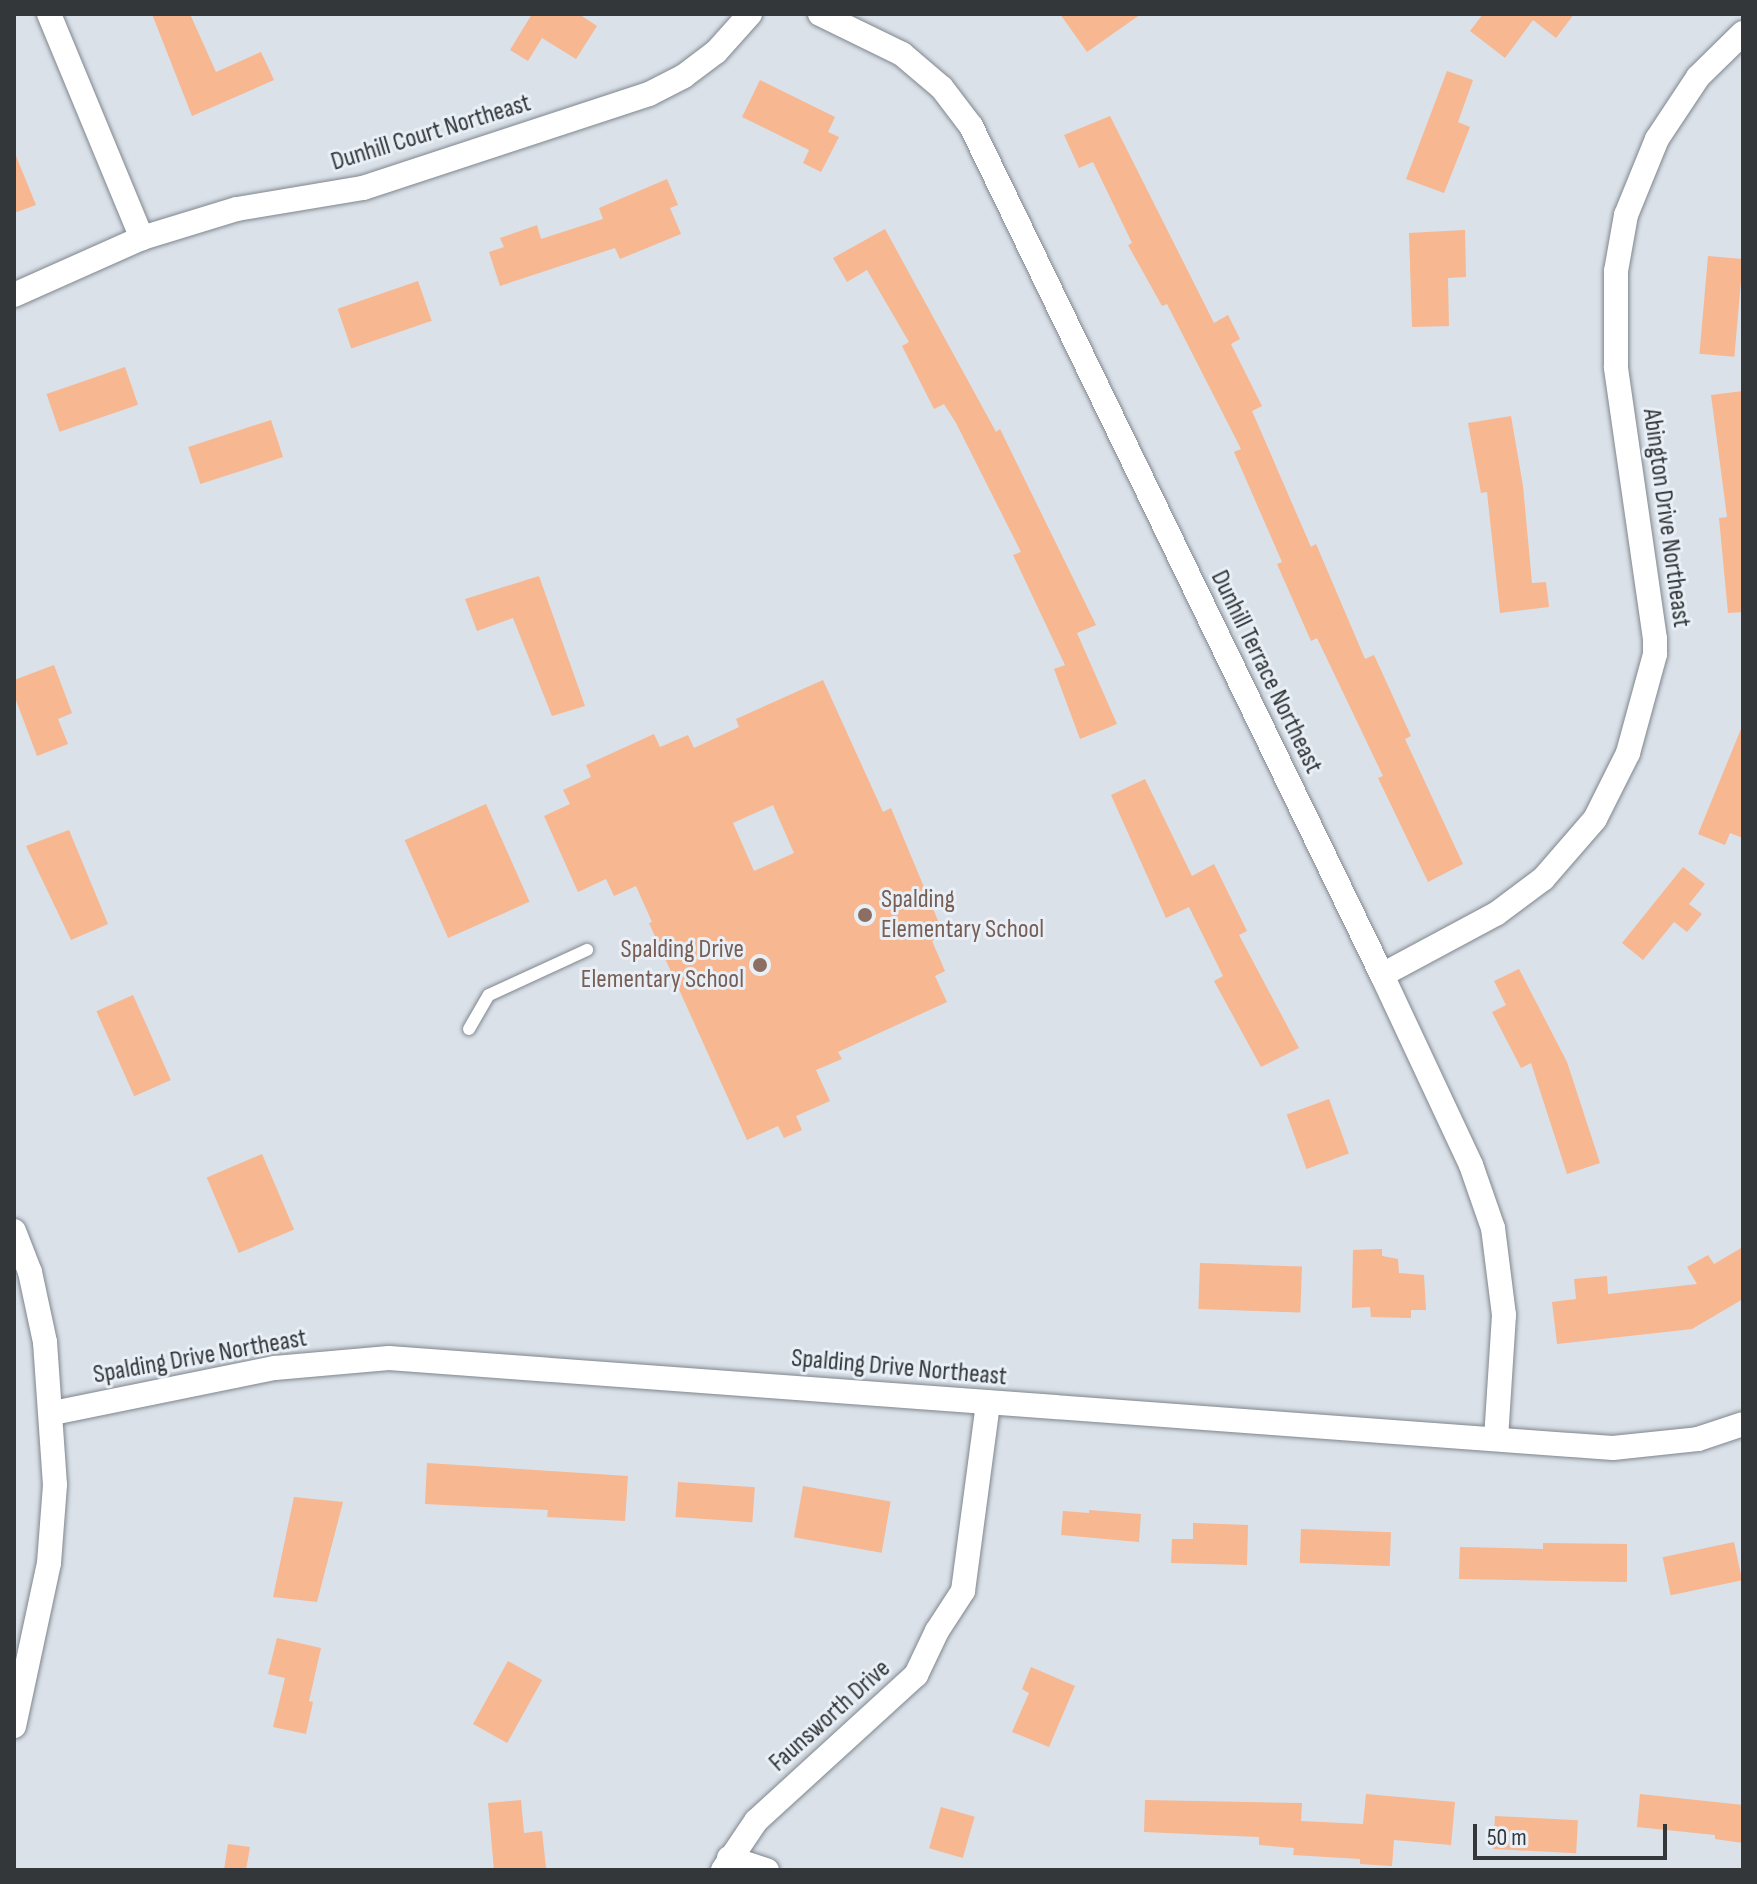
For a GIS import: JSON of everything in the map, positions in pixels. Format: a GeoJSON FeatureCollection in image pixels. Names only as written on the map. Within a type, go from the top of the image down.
{"type":"FeatureCollection","features":[{"type":"Feature","properties":{"kind":"street"},"geometry":{"type":"LineString","coordinates":[[49,14],[142,238]]}},
{"type":"Feature","properties":{"kind":"street","name":"Dunhill Court Northeast"},"geometry":{"type":"LineString","coordinates":[[14,295],[142,238],[237,209],[363,188],[649,94],[684,76],[716,52],[750,14]]}},
{"type":"Feature","properties":{"kind":"street","name":"Dunhill Terrace Northeast"},"geometry":{"type":"LineString","coordinates":[[820,14],[902,54],[942,88],[971,126],[1382,975],[1471,1165],[1493,1228],[1504,1315],[1496,1438]]}},
{"type":"Feature","properties":{"kind":"street","name":"Abington Drive Northeast"},"geometry":{"type":"LineString","coordinates":[[1382,975],[1496,914],[1543,879],[1595,819],[1628,753],[1655,654],[1655,639],[1616,367],[1616,271],[1626,215],[1657,139],[1698,77],[1743,33]]}},
{"type":"Feature","properties":{"kind":"street"},"geometry":{"type":"LineString","coordinates":[[14,1231],[30,1272],[45,1342],[53,1413],[55,1485],[49,1563],[14,1726]]}},
{"type":"Feature","properties":{"kind":"street","name":"Spalding Drive Northeast"},"geometry":{"type":"LineString","coordinates":[[53,1413],[275,1368],[389,1358],[988,1403],[1645,1447],[1698,1439],[1743,1424]]}},
{"type":"Feature","properties":{"kind":"street","name":"Faunsworth Drive"},"geometry":{"type":"LineString","coordinates":[[726,1864],[756,1821],[916,1675],[937,1631],[963,1591],[988,1403]]}},
{"type":"Feature","properties":{"kind":"street"},"geometry":{"type":"LineString","coordinates":[[726,1864],[767,1870]]}},
{"type":"Feature","properties":{"kind":"lane"},"geometry":{"type":"LineString","coordinates":[[469,1029],[489,995],[587,950]]}},
{"type":"Feature","properties":{"kind":"building"},"geometry":{"type":"Polygon","coordinates":[[[152,14],[190,14],[216,72],[261,52],[274,80],[192,116],[152,14]]]}},
{"type":"Feature","properties":{"kind":"building"},"geometry":{"type":"Polygon","coordinates":[[[532,14],[579,14],[597,26],[576,59],[542,38],[528,61],[510,50],[532,14]]]}},
{"type":"Feature","properties":{"kind":"building"},"geometry":{"type":"Polygon","coordinates":[[[1060,14],[1141,14],[1087,52],[1060,14]]]}},
{"type":"Feature","properties":{"kind":"building"},"geometry":{"type":"Polygon","coordinates":[[[1483,14],[1574,14],[1556,38],[1533,20],[1505,58],[1470,31],[1483,14]]]}},
{"type":"Feature","properties":{"kind":"building"},"geometry":{"type":"Polygon","coordinates":[[[1447,71],[1473,80],[1458,122],[1470,127],[1444,193],[1406,179],[1447,71]]]}},
{"type":"Feature","properties":{"kind":"building"},"geometry":{"type":"Polygon","coordinates":[[[760,80],[835,117],[828,132],[839,137],[821,172],[803,163],[809,150],[742,117],[760,80]]]}},
{"type":"Feature","properties":{"kind":"building"},"geometry":{"type":"Polygon","coordinates":[[[1110,116],[1214,323],[1228,315],[1240,339],[1231,344],[1262,406],[1252,411],[1311,547],[1316,544],[1365,659],[1374,655],[1411,736],[1405,739],[1463,864],[1428,882],[1378,778],[1383,776],[1317,638],[1311,641],[1277,564],[1282,562],[1234,452],[1241,449],[1167,304],[1162,306],[1128,245],[1132,243],[1093,162],[1079,168],[1064,135],[1110,116]]]}},
{"type":"Feature","properties":{"kind":"building"},"geometry":{"type":"Polygon","coordinates":[[[14,151],[36,205],[14,213],[14,151]]]}},
{"type":"Feature","properties":{"kind":"building"},"geometry":{"type":"Polygon","coordinates":[[[667,179],[678,205],[670,208],[681,234],[620,259],[615,248],[500,286],[489,252],[504,247],[500,238],[537,225],[541,239],[603,219],[599,208],[667,179]]]}},
{"type":"Feature","properties":{"kind":"building"},"geometry":{"type":"Polygon","coordinates":[[[885,229],[996,432],[1000,429],[1096,625],[1077,633],[1117,724],[1080,739],[1054,669],[1065,665],[1013,555],[1021,552],[956,423],[944,404],[934,409],[902,346],[909,342],[867,270],[847,282],[833,258],[885,229]]]}},
{"type":"Feature","properties":{"kind":"building"},"geometry":{"type":"Polygon","coordinates":[[[1465,230],[1466,277],[1448,278],[1449,326],[1412,327],[1409,233],[1465,230]]]}},
{"type":"Feature","properties":{"kind":"building"},"geometry":{"type":"Polygon","coordinates":[[[1708,256],[1743,259],[1734,357],[1699,354],[1708,256]]]}},
{"type":"Feature","properties":{"kind":"building"},"geometry":{"type":"Polygon","coordinates":[[[418,281],[432,321],[351,348],[338,309],[418,281]]]}},
{"type":"Feature","properties":{"kind":"building"},"geometry":{"type":"Polygon","coordinates":[[[125,367],[138,405],[60,432],[47,394],[125,367]]]}},
{"type":"Feature","properties":{"kind":"building"},"geometry":{"type":"Polygon","coordinates":[[[1743,391],[1743,612],[1728,613],[1719,518],[1727,517],[1711,395],[1743,391]]]}},
{"type":"Feature","properties":{"kind":"building"},"geometry":{"type":"Polygon","coordinates":[[[1511,416],[1523,486],[1532,583],[1546,582],[1549,607],[1500,613],[1487,492],[1481,493],[1468,423],[1511,416]]]}},
{"type":"Feature","properties":{"kind":"building"},"geometry":{"type":"Polygon","coordinates":[[[271,420],[283,457],[200,484],[188,447],[271,420]]]}},
{"type":"Feature","properties":{"kind":"building"},"geometry":{"type":"Polygon","coordinates":[[[539,576],[585,706],[552,716],[513,618],[477,631],[465,599],[539,576]]]}},
{"type":"Feature","properties":{"kind":"building"},"geometry":{"type":"Polygon","coordinates":[[[54,665],[72,713],[58,719],[68,744],[37,756],[14,695],[14,680],[54,665]]]}},
{"type":"Feature","properties":{"kind":"building","name":"Spalding Elementary School"},"geometry":{"type":"Polygon","coordinates":[[[823,680],[883,812],[891,808],[944,935],[932,941],[945,971],[935,976],[947,1002],[838,1052],[842,1059],[816,1070],[830,1101],[796,1116],[802,1130],[784,1138],[778,1126],[747,1140],[649,923],[652,922],[636,886],[614,896],[606,879],[578,892],[544,816],[570,804],[563,790],[591,777],[586,765],[654,734],[660,747],[688,735],[694,748],[739,727],[736,719],[823,680]],[[773,805],[733,823],[754,871],[794,853],[773,805]]]}},
{"type":"Feature","properties":{"kind":"building"},"geometry":{"type":"Polygon","coordinates":[[[1743,724],[1743,838],[1730,833],[1725,845],[1698,834],[1743,724]]]}},
{"type":"Feature","properties":{"kind":"building"},"geometry":{"type":"Polygon","coordinates":[[[1145,779],[1192,876],[1214,864],[1247,931],[1239,935],[1299,1048],[1261,1067],[1214,981],[1223,976],[1189,907],[1166,918],[1111,795],[1145,779]]]}},
{"type":"Feature","properties":{"kind":"building"},"geometry":{"type":"Polygon","coordinates":[[[486,804],[530,902],[448,938],[405,840],[486,804]]]}},
{"type":"Feature","properties":{"kind":"building"},"geometry":{"type":"Polygon","coordinates":[[[69,830],[108,924],[71,940],[26,846],[69,830]]]}},
{"type":"Feature","properties":{"kind":"building"},"geometry":{"type":"Polygon","coordinates":[[[1683,867],[1705,884],[1689,904],[1702,914],[1687,932],[1674,922],[1643,960],[1622,943],[1683,867]]]}},
{"type":"Feature","properties":{"kind":"building"},"geometry":{"type":"Polygon","coordinates":[[[1519,969],[1567,1062],[1600,1163],[1567,1174],[1531,1063],[1521,1068],[1492,1012],[1506,1005],[1494,981],[1519,969]]]}},
{"type":"Feature","properties":{"kind":"building"},"geometry":{"type":"Polygon","coordinates":[[[133,995],[171,1080],[134,1096],[96,1011],[133,995]]]}},
{"type":"Feature","properties":{"kind":"building"},"geometry":{"type":"Polygon","coordinates":[[[1329,1099],[1349,1154],[1307,1169],[1287,1114],[1329,1099]]]}},
{"type":"Feature","properties":{"kind":"building"},"geometry":{"type":"Polygon","coordinates":[[[262,1154],[294,1229],[239,1253],[207,1177],[262,1154]]]}},
{"type":"Feature","properties":{"kind":"building"},"geometry":{"type":"Polygon","coordinates":[[[1743,1247],[1743,1299],[1692,1329],[1557,1344],[1552,1302],[1576,1299],[1574,1279],[1607,1276],[1608,1294],[1697,1284],[1687,1267],[1708,1255],[1714,1264],[1743,1247]]]}},
{"type":"Feature","properties":{"kind":"building"},"geometry":{"type":"Polygon","coordinates":[[[1382,1249],[1382,1256],[1398,1259],[1399,1273],[1424,1275],[1426,1310],[1411,1310],[1411,1318],[1371,1317],[1370,1307],[1352,1308],[1353,1250],[1382,1249]]]}},
{"type":"Feature","properties":{"kind":"building"},"geometry":{"type":"Polygon","coordinates":[[[1200,1263],[1302,1267],[1300,1313],[1198,1309],[1200,1263]]]}},
{"type":"Feature","properties":{"kind":"building"},"geometry":{"type":"Polygon","coordinates":[[[427,1463],[628,1476],[625,1521],[547,1517],[548,1510],[425,1504],[427,1463]]]}},
{"type":"Feature","properties":{"kind":"building"},"geometry":{"type":"Polygon","coordinates":[[[678,1482],[755,1487],[752,1522],[676,1517],[678,1482]]]}},
{"type":"Feature","properties":{"kind":"building"},"geometry":{"type":"Polygon","coordinates":[[[803,1486],[891,1501],[882,1553],[794,1537],[803,1486]]]}},
{"type":"Feature","properties":{"kind":"building"},"geometry":{"type":"Polygon","coordinates":[[[294,1497],[343,1502],[317,1602],[273,1597],[294,1497]]]}},
{"type":"Feature","properties":{"kind":"building"},"geometry":{"type":"Polygon","coordinates":[[[1089,1510],[1141,1514],[1139,1542],[1061,1535],[1063,1511],[1089,1513],[1089,1510]]]}},
{"type":"Feature","properties":{"kind":"building"},"geometry":{"type":"Polygon","coordinates":[[[1193,1523],[1248,1525],[1247,1565],[1171,1563],[1172,1539],[1193,1539],[1193,1523]]]}},
{"type":"Feature","properties":{"kind":"building"},"geometry":{"type":"Polygon","coordinates":[[[1301,1529],[1391,1532],[1390,1566],[1300,1563],[1301,1529]]]}},
{"type":"Feature","properties":{"kind":"building"},"geometry":{"type":"Polygon","coordinates":[[[1734,1542],[1742,1580],[1671,1595],[1663,1557],[1734,1542]]]}},
{"type":"Feature","properties":{"kind":"building"},"geometry":{"type":"Polygon","coordinates":[[[1543,1543],[1627,1544],[1627,1582],[1459,1579],[1460,1547],[1543,1549],[1543,1543]]]}},
{"type":"Feature","properties":{"kind":"building"},"geometry":{"type":"Polygon","coordinates":[[[277,1638],[321,1648],[309,1701],[313,1702],[306,1734],[273,1727],[285,1678],[268,1674],[277,1638]]]}},
{"type":"Feature","properties":{"kind":"building"},"geometry":{"type":"Polygon","coordinates":[[[508,1661],[542,1680],[507,1743],[473,1724],[508,1661]]]}},
{"type":"Feature","properties":{"kind":"building"},"geometry":{"type":"Polygon","coordinates":[[[1031,1667],[1075,1686],[1049,1747],[1012,1732],[1029,1693],[1022,1689],[1031,1667]]]}},
{"type":"Feature","properties":{"kind":"building"},"geometry":{"type":"Polygon","coordinates":[[[1366,1794],[1455,1802],[1451,1845],[1394,1840],[1392,1866],[1360,1864],[1360,1859],[1293,1855],[1294,1848],[1259,1845],[1259,1837],[1144,1832],[1145,1800],[1302,1803],[1301,1821],[1363,1824],[1366,1794]]]}},
{"type":"Feature","properties":{"kind":"building"},"geometry":{"type":"Polygon","coordinates":[[[1640,1794],[1743,1805],[1743,1843],[1715,1839],[1715,1835],[1637,1827],[1640,1794]]]}},
{"type":"Feature","properties":{"kind":"building"},"geometry":{"type":"Polygon","coordinates":[[[521,1800],[524,1833],[542,1831],[546,1868],[494,1870],[488,1803],[521,1800]]]}},
{"type":"Feature","properties":{"kind":"building"},"geometry":{"type":"Polygon","coordinates":[[[941,1807],[975,1817],[963,1858],[929,1848],[941,1807]]]}},
{"type":"Feature","properties":{"kind":"building"},"geometry":{"type":"Polygon","coordinates":[[[1495,1816],[1578,1820],[1576,1853],[1493,1849],[1495,1816]]]}},
{"type":"Feature","properties":{"kind":"building"},"geometry":{"type":"Polygon","coordinates":[[[228,1844],[250,1847],[246,1870],[224,1870],[228,1844]]]}},
{"type":"Feature","properties":{"kind":"place","name":"Spalding Elementary School"},"geometry":{"type":"Point","coordinates":[865,915]}},
{"type":"Feature","properties":{"kind":"place","name":"Spalding Drive Elementary School"},"geometry":{"type":"Point","coordinates":[760,965]}}]}
